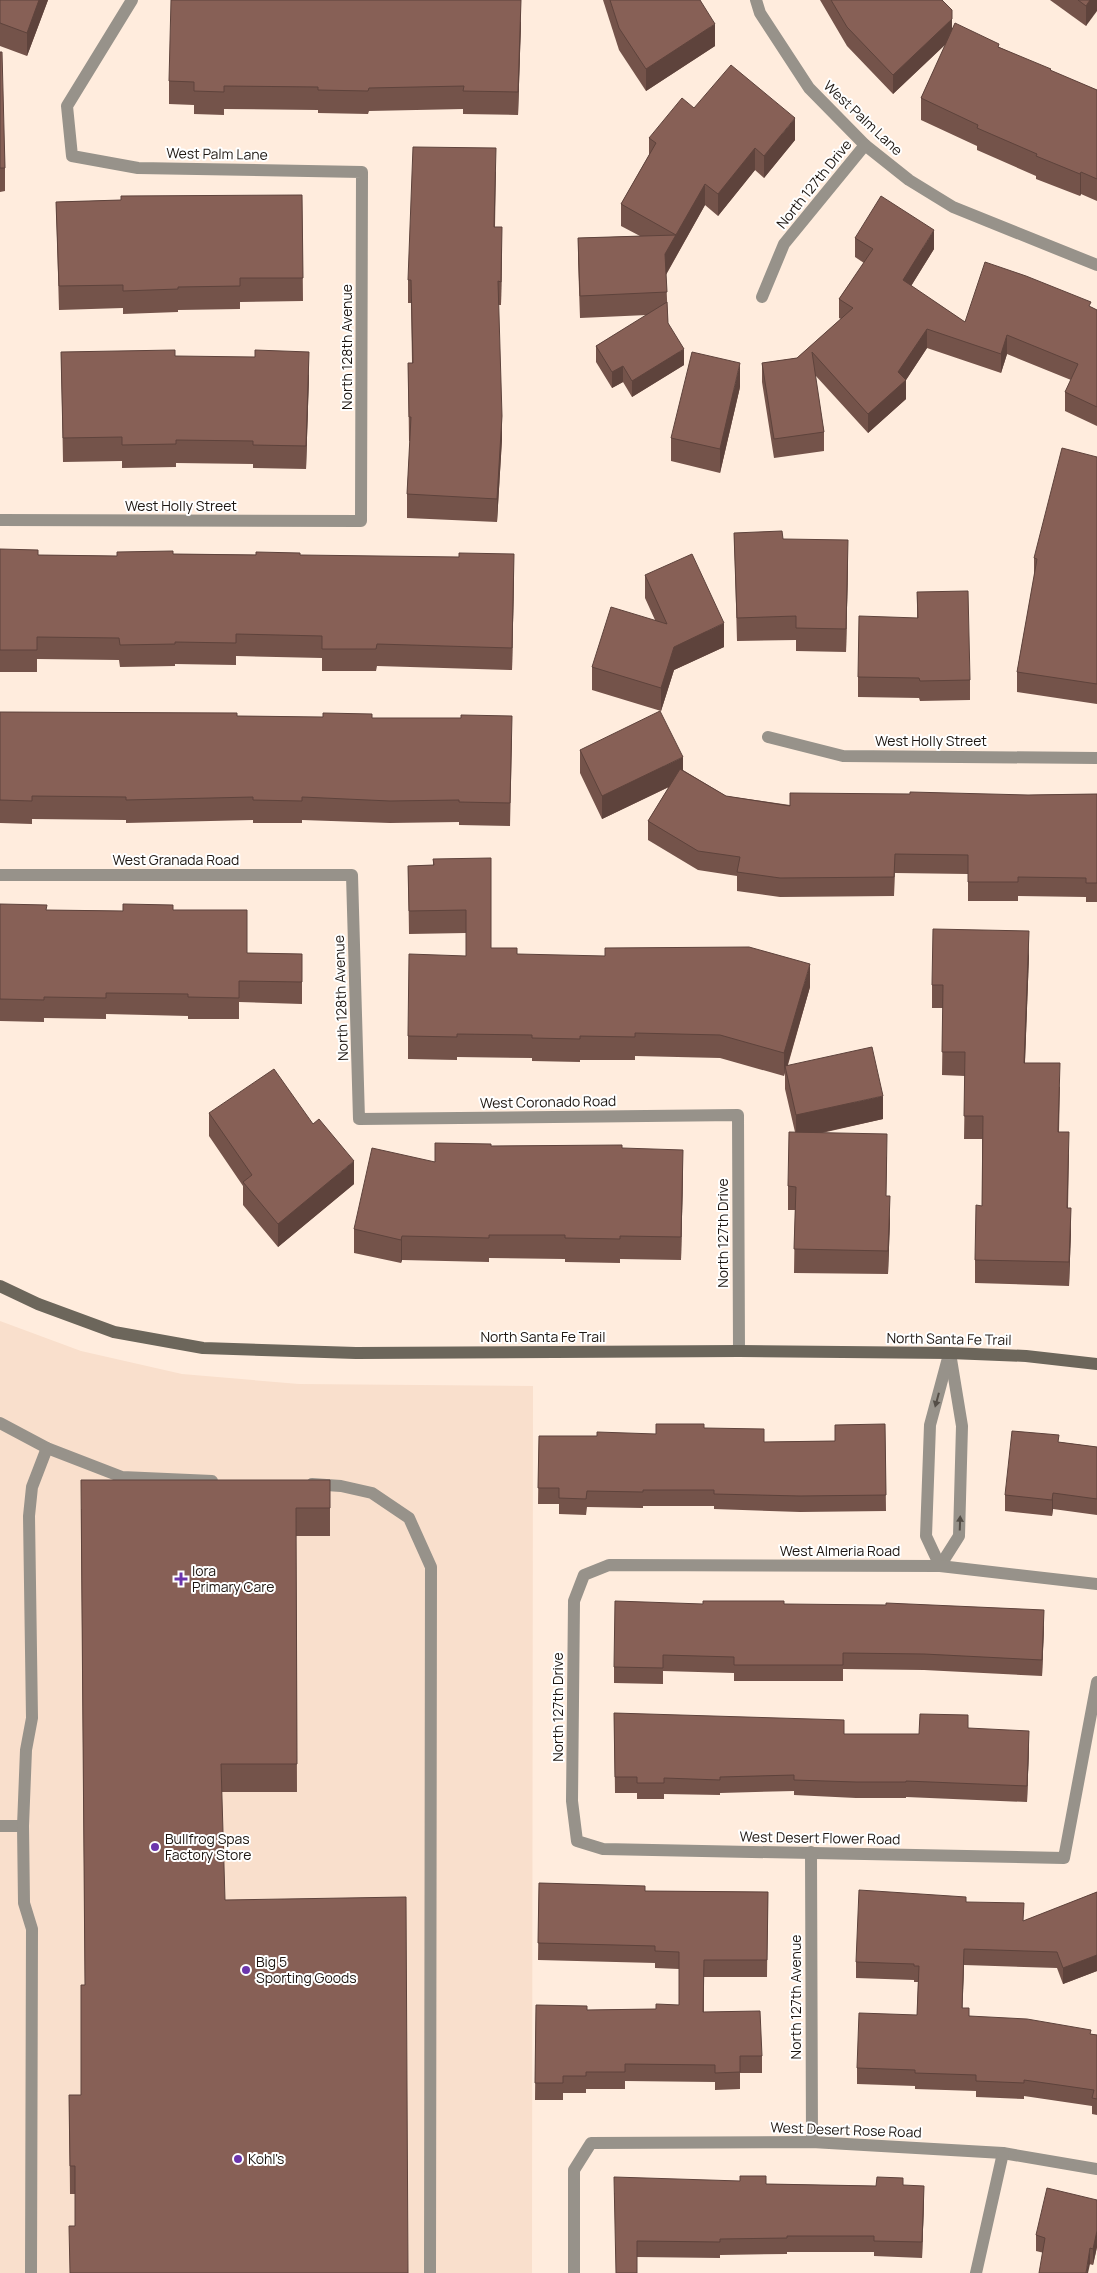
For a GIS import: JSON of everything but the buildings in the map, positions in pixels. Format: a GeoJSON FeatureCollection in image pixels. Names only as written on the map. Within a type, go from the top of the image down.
{"type":"FeatureCollection","features":[{"type":"Feature","properties":{"kind":"street","name":"West Palm Lane"},"geometry":{"type":"LineString","coordinates":[[132,0],[67,106],[72,156],[138,168],[362,172]]}},
{"type":"Feature","properties":{"kind":"street","name":"West Palm Lane"},"geometry":{"type":"LineString","coordinates":[[756,0],[760,13],[809,88],[865,145],[909,180],[953,207],[1097,265]]}},
{"type":"Feature","properties":{"kind":"street","name":"North 127th Drive"},"geometry":{"type":"LineString","coordinates":[[762,297],[784,244],[865,145]]}},
{"type":"Feature","properties":{"kind":"street","name":"North 128th Avenue"},"geometry":{"type":"LineString","coordinates":[[361,521],[362,172]]}},
{"type":"Feature","properties":{"kind":"street","name":"West Holly Street"},"geometry":{"type":"LineString","coordinates":[[0,520],[361,521]]}},
{"type":"Feature","properties":{"kind":"street","name":"West Holly Street"},"geometry":{"type":"LineString","coordinates":[[768,737],[843,756],[1097,758]]}},
{"type":"Feature","properties":{"kind":"street","name":"West Granada Road"},"geometry":{"type":"LineString","coordinates":[[0,875],[352,875]]}},
{"type":"Feature","properties":{"kind":"street","name":"North 128th Avenue"},"geometry":{"type":"LineString","coordinates":[[352,875],[359,1119]]}},
{"type":"Feature","properties":{"kind":"street","name":"North 127th Drive"},"geometry":{"type":"LineString","coordinates":[[738,1115],[739,1351]]}},
{"type":"Feature","properties":{"kind":"street","name":"West Coronado Road"},"geometry":{"type":"LineString","coordinates":[[359,1119],[738,1115]]}},
{"type":"Feature","properties":{"kind":"street","name":"North Santa Fe Trail"},"geometry":{"type":"LineString","coordinates":[[0,1286],[38,1304],[114,1332],[203,1348],[356,1353],[739,1351],[950,1353],[1026,1356],[1097,1364]]}},
{"type":"Feature","properties":{"kind":"street"},"geometry":{"type":"LineString","coordinates":[[940,1566],[926,1536],[930,1425],[950,1353]]}},
{"type":"Feature","properties":{"kind":"street"},"geometry":{"type":"LineString","coordinates":[[940,1566],[959,1536],[962,1426],[950,1353]]}},
{"type":"Feature","properties":{"kind":"street"},"geometry":{"type":"LineString","coordinates":[[0,1422],[47,1448],[122,1477],[222,1481]]}},
{"type":"Feature","properties":{"kind":"street"},"geometry":{"type":"LineString","coordinates":[[31,2273],[32,1929],[24,1903],[23,1826],[26,1750],[32,1718],[28,1516],[32,1487],[47,1448]]}},
{"type":"Feature","properties":{"kind":"street"},"geometry":{"type":"LineString","coordinates":[[301,1484],[341,1486],[372,1493],[409,1518],[431,1567],[430,2273]]}},
{"type":"Feature","properties":{"kind":"street","name":"West Almeria Road"},"geometry":{"type":"LineString","coordinates":[[584,1576],[608,1565],[940,1566],[1097,1584]]}},
{"type":"Feature","properties":{"kind":"street","name":"North 127th Drive"},"geometry":{"type":"LineString","coordinates":[[577,1841],[572,1801],[574,1601],[584,1576]]}},
{"type":"Feature","properties":{"kind":"street","name":"West Desert Flower Road"},"geometry":{"type":"LineString","coordinates":[[577,1841],[603,1850],[810,1852],[1064,1858],[1097,1682]]}},
{"type":"Feature","properties":{"kind":"street"},"geometry":{"type":"LineString","coordinates":[[0,1826],[23,1826]]}},
{"type":"Feature","properties":{"kind":"street","name":"North 127th Avenue"},"geometry":{"type":"LineString","coordinates":[[810,1852],[812,2142]]}},
{"type":"Feature","properties":{"kind":"street","name":"West Desert Rose Road"},"geometry":{"type":"LineString","coordinates":[[574,2273],[574,2170],[591,2143],[812,2142],[1003,2153],[1097,2170]]}},
{"type":"Feature","properties":{"kind":"street"},"geometry":{"type":"LineString","coordinates":[[976,2273],[1003,2153]]}},
{"type":"Feature","properties":{"kind":"shaded area"},"geometry":{"type":"Polygon","coordinates":[[[0,1321],[81,1351],[182,1374],[299,1384],[533,1386],[532,2273],[0,2273],[0,1321]]]}},
{"type":"Feature","properties":{"kind":"place","name":"Iora Primary Care"},"geometry":{"type":"Point","coordinates":[181,1579]}},
{"type":"Feature","properties":{"kind":"place","name":"Bullfrog Spas Factory Store"},"geometry":{"type":"Point","coordinates":[155,1847]}},
{"type":"Feature","properties":{"kind":"place","name":"Big 5 Sporting Goods"},"geometry":{"type":"Point","coordinates":[246,1970]}},
{"type":"Feature","properties":{"kind":"place","name":"Kohl's"},"geometry":{"type":"Point","coordinates":[238,2159]}}]}
